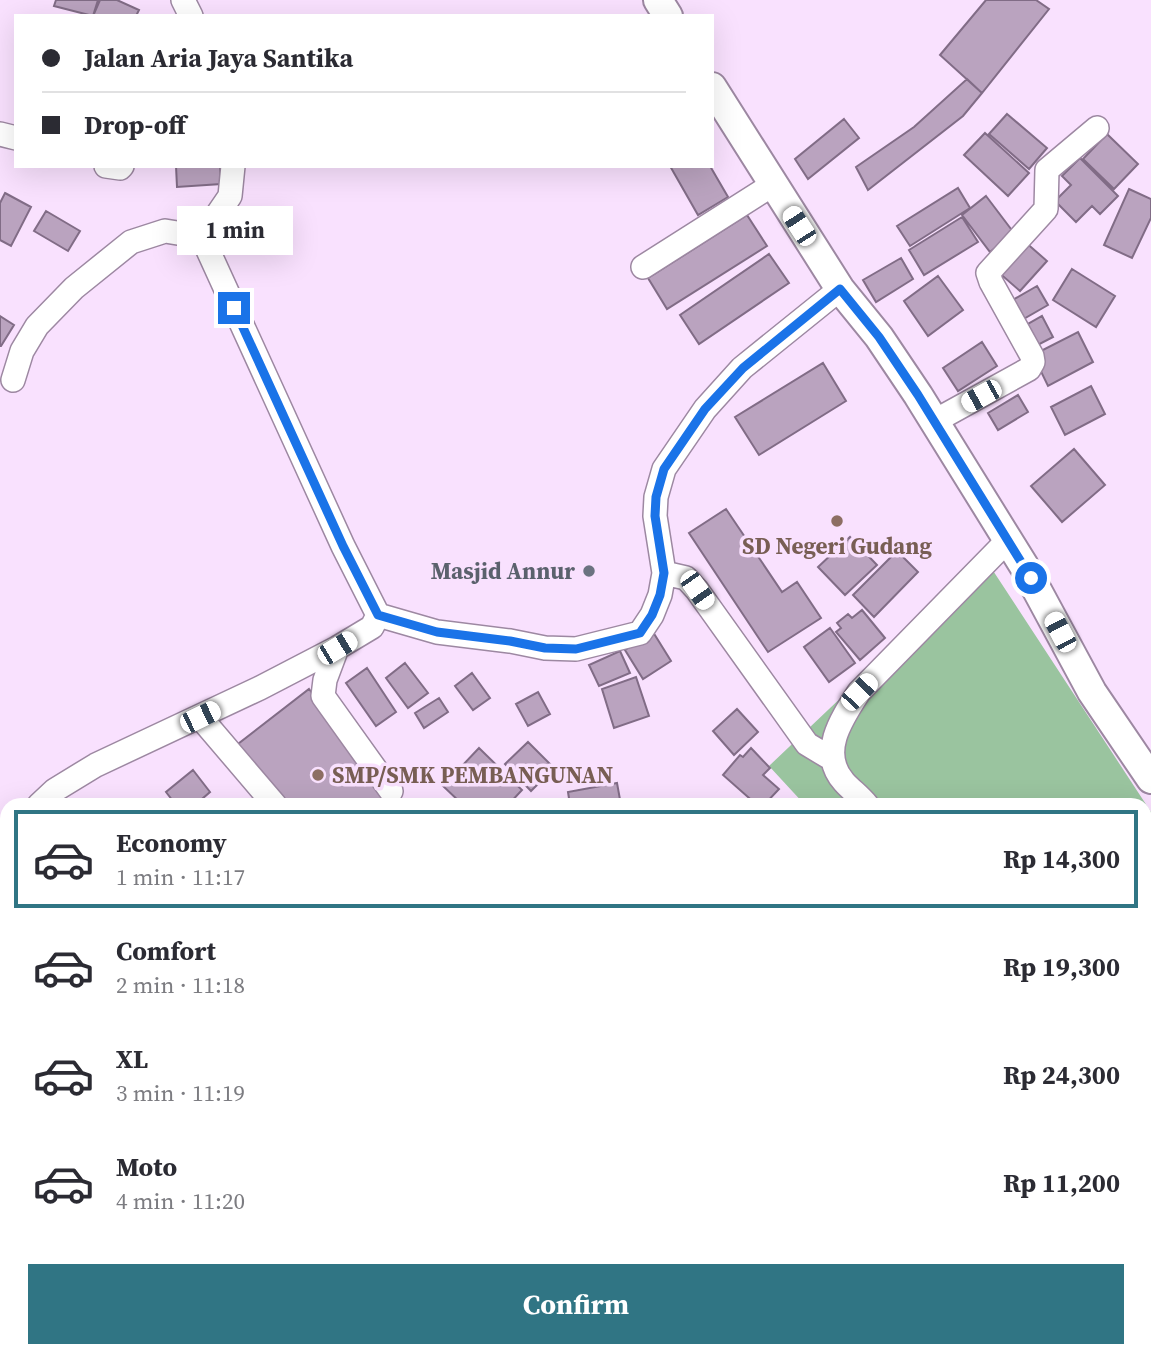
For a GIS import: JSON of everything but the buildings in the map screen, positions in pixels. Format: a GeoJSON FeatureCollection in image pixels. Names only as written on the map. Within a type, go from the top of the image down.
{"type":"FeatureCollection","features":[{"type":"Feature","properties":{"kind":"street"},"geometry":{"type":"LineString","coordinates":[[714,90],[840,289],[879,337],[918,395],[1029,574],[1092,692],[1151,779]]}},
{"type":"Feature","properties":{"kind":"street"},"geometry":{"type":"LineString","coordinates":[[933,422],[1030,369],[1032,356],[988,273],[1046,209],[1047,170],[1097,128]]}},
{"type":"Feature","properties":{"kind":"street"},"geometry":{"type":"LineString","coordinates":[[202,237],[230,196],[233,168]]}},
{"type":"Feature","properties":{"kind":"street"},"geometry":{"type":"LineString","coordinates":[[643,267],[772,185]]}},
{"type":"Feature","properties":{"kind":"street"},"geometry":{"type":"LineString","coordinates":[[13,380],[22,351],[37,326],[74,288],[131,242],[165,231],[202,237]]}},
{"type":"Feature","properties":{"kind":"street"},"geometry":{"type":"LineString","coordinates":[[202,237],[343,546],[378,615],[437,632],[545,648],[576,649],[640,633],[652,615],[660,595],[664,573],[657,541],[656,497],[664,469],[705,409],[743,368],[840,289]]}},
{"type":"Feature","properties":{"kind":"street"},"geometry":{"type":"LineString","coordinates":[[860,798],[843,781],[832,759],[833,741],[841,720],[859,692],[1007,541]]}},
{"type":"Feature","properties":{"kind":"street"},"geometry":{"type":"LineString","coordinates":[[664,573],[686,578],[697,590],[807,744],[832,759]]}},
{"type":"Feature","properties":{"kind":"street"},"geometry":{"type":"LineString","coordinates":[[46,798],[96,765],[200,717],[337,648],[372,627],[378,615]]}},
{"type":"Feature","properties":{"kind":"street"},"geometry":{"type":"LineString","coordinates":[[337,648],[325,680],[323,696],[391,791]]}},
{"type":"Feature","properties":{"kind":"street"},"geometry":{"type":"LineString","coordinates":[[200,717],[269,798]]}},
{"type":"Feature","properties":{"kind":"green space"},"geometry":{"type":"Polygon","coordinates":[[[986,560],[1142,798],[799,798],[769,766],[986,560]]]}},
{"type":"Feature","properties":{"kind":"place","name":"SD Negeri Gudang"},"geometry":{"type":"Point","coordinates":[837,521]}},
{"type":"Feature","properties":{"kind":"place","name":"Masjid Annur"},"geometry":{"type":"Point","coordinates":[589,571]}},
{"type":"Feature","properties":{"kind":"place","name":"SMP/SMK PEMBANGUNAN"},"geometry":{"type":"Point","coordinates":[318,775]}},
{"type":"Feature","properties":{"kind":"route"},"geometry":{"type":"LineString","coordinates":[[234,308],[343,546],[378,615],[437,632],[545,648],[576,649],[640,633],[652,615],[660,595],[664,573],[655,516],[659,481],[664,469],[705,409],[743,368],[840,289],[879,337],[918,395],[1031,578]]}}]}
